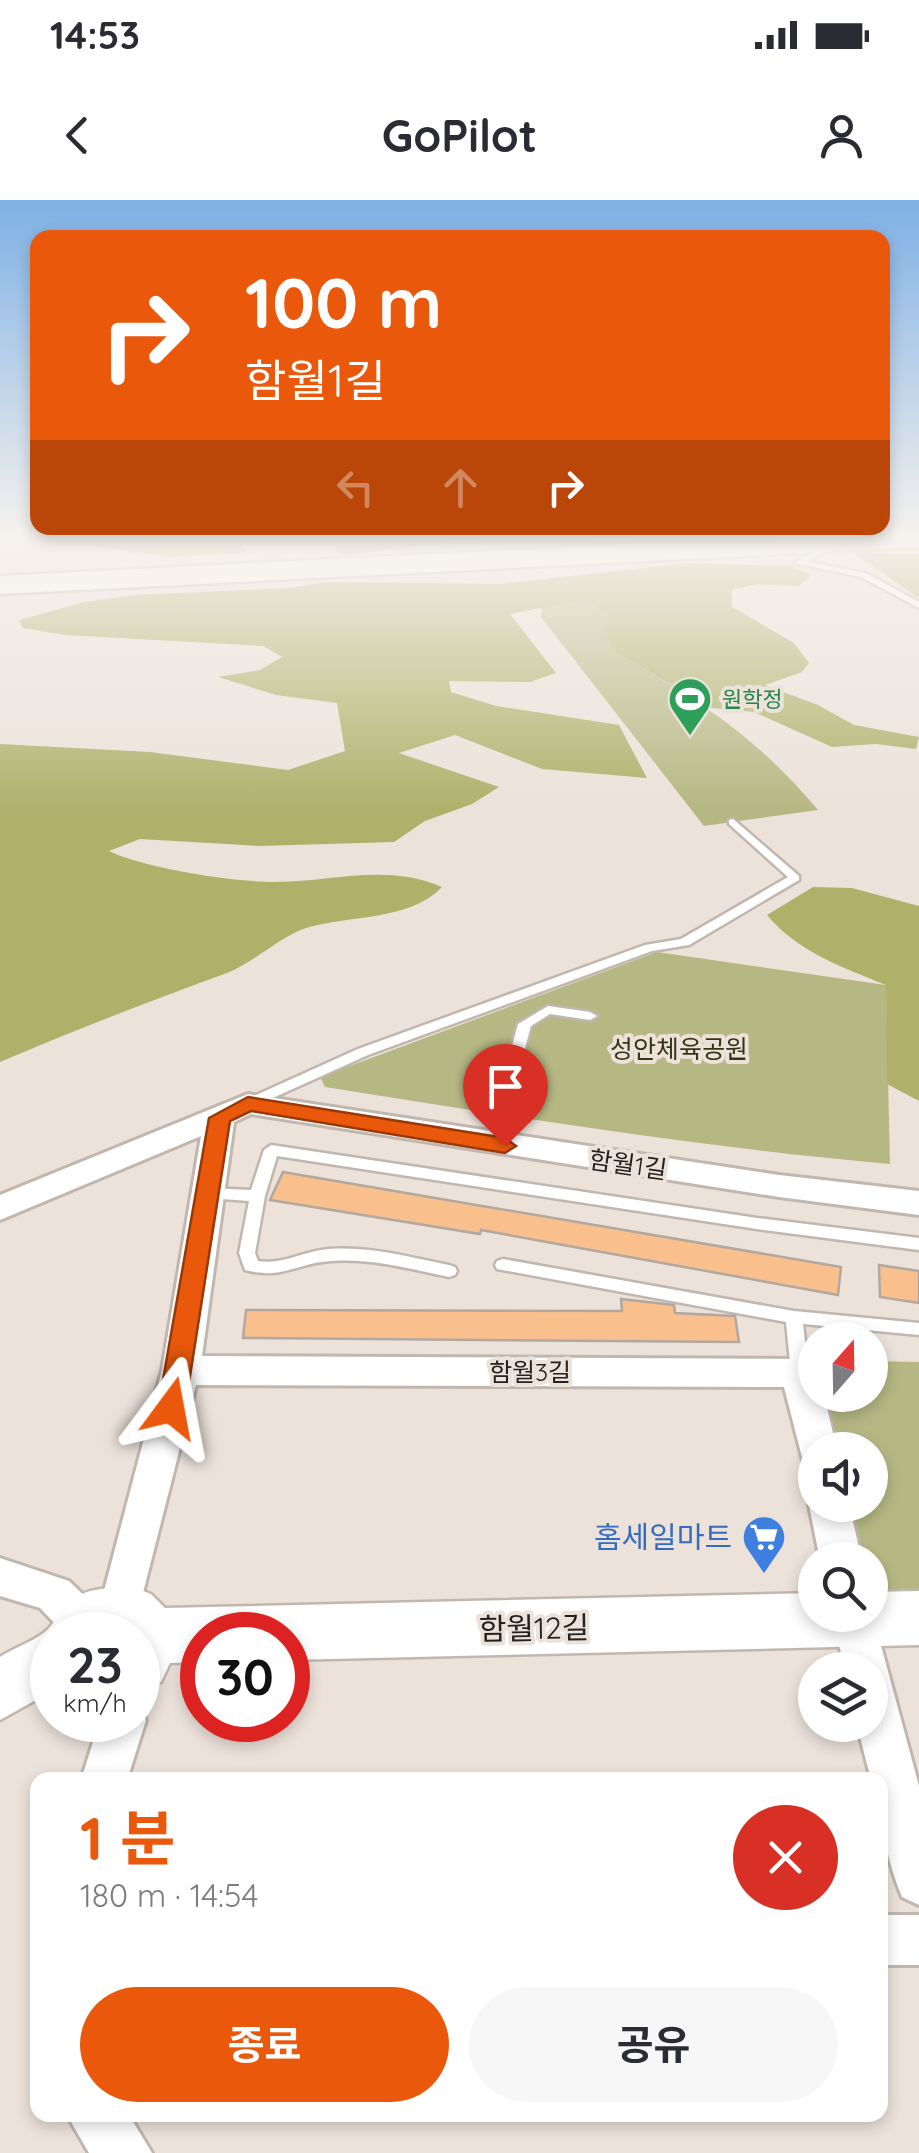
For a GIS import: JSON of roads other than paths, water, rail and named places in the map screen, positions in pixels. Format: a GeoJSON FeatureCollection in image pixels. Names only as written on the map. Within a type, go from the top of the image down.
{"type":"FeatureCollection","features":[{"type":"Feature","properties":{"kind":"street","name":"함월1길"},"geometry":{"type":"LineString","coordinates":[[234,1111],[919,1203]]}},
{"type":"Feature","properties":{"kind":"street"},"geometry":{"type":"LineString","coordinates":[[111,1612],[181,1370],[208,1193],[234,1111]]}},
{"type":"Feature","properties":{"kind":"street"},"geometry":{"type":"LineString","coordinates":[[0,1208],[234,1111]]}},
{"type":"Feature","properties":{"kind":"street","name":"함월3길"},"geometry":{"type":"LineString","coordinates":[[181,1370],[798,1372]]}},
{"type":"Feature","properties":{"kind":"street"},"geometry":{"type":"LineString","coordinates":[[0,1577],[54,1594],[74,1612]]}},
{"type":"Feature","properties":{"kind":"street","name":"함월12길"},"geometry":{"type":"LineString","coordinates":[[160,1638],[858,1635],[919,1618]]}},
{"type":"Feature","properties":{"kind":"street"},"geometry":{"type":"LineString","coordinates":[[0,1692],[30,1676]]}},
{"type":"Feature","properties":{"kind":"street"},"geometry":{"type":"LineString","coordinates":[[107,1772],[116,1742]]}},
{"type":"Feature","properties":{"kind":"street"},"geometry":{"type":"LineString","coordinates":[[884,1742],[919,1880]]}},
{"type":"Feature","properties":{"kind":"street"},"geometry":{"type":"LineString","coordinates":[[888,1940],[919,1940]]}},
{"type":"Feature","properties":{"kind":"street"},"geometry":{"type":"LineString","coordinates":[[100,2122],[124,2153]]}},
{"type":"Feature","properties":{"kind":"lane"},"geometry":{"type":"LineString","coordinates":[[234,1111],[362,1052],[650,948],[685,942],[795,878],[732,822]]}},
{"type":"Feature","properties":{"kind":"lane"},"geometry":{"type":"LineString","coordinates":[[492,1144],[525,1024],[548,1010],[590,1016]]}},
{"type":"Feature","properties":{"kind":"lane"},"geometry":{"type":"LineString","coordinates":[[450,1270],[356,1254],[320,1255],[278,1272],[251,1266],[247,1253],[270,1150],[480,1178],[802,1231],[919,1244]]}},
{"type":"Feature","properties":{"kind":"lane"},"geometry":{"type":"LineString","coordinates":[[208,1193],[257,1196]]}},
{"type":"Feature","properties":{"kind":"lane"},"geometry":{"type":"LineString","coordinates":[[503,1265],[794,1317],[919,1329]]}},
{"type":"Feature","properties":{"kind":"lane"},"geometry":{"type":"LineString","coordinates":[[794,1317],[798,1354]]}},
{"type":"Feature","properties":{"kind":"place","name":"원학정"},"geometry":{"type":"Point","coordinates":[690,737]}},
{"type":"Feature","properties":{"kind":"place","name":"홈세일마트"},"geometry":{"type":"Point","coordinates":[764,1575]}},
{"type":"Feature","properties":{"kind":"park label","name":"성안체육공원"},"geometry":{"type":"Point","coordinates":[679,1048]}}]}
